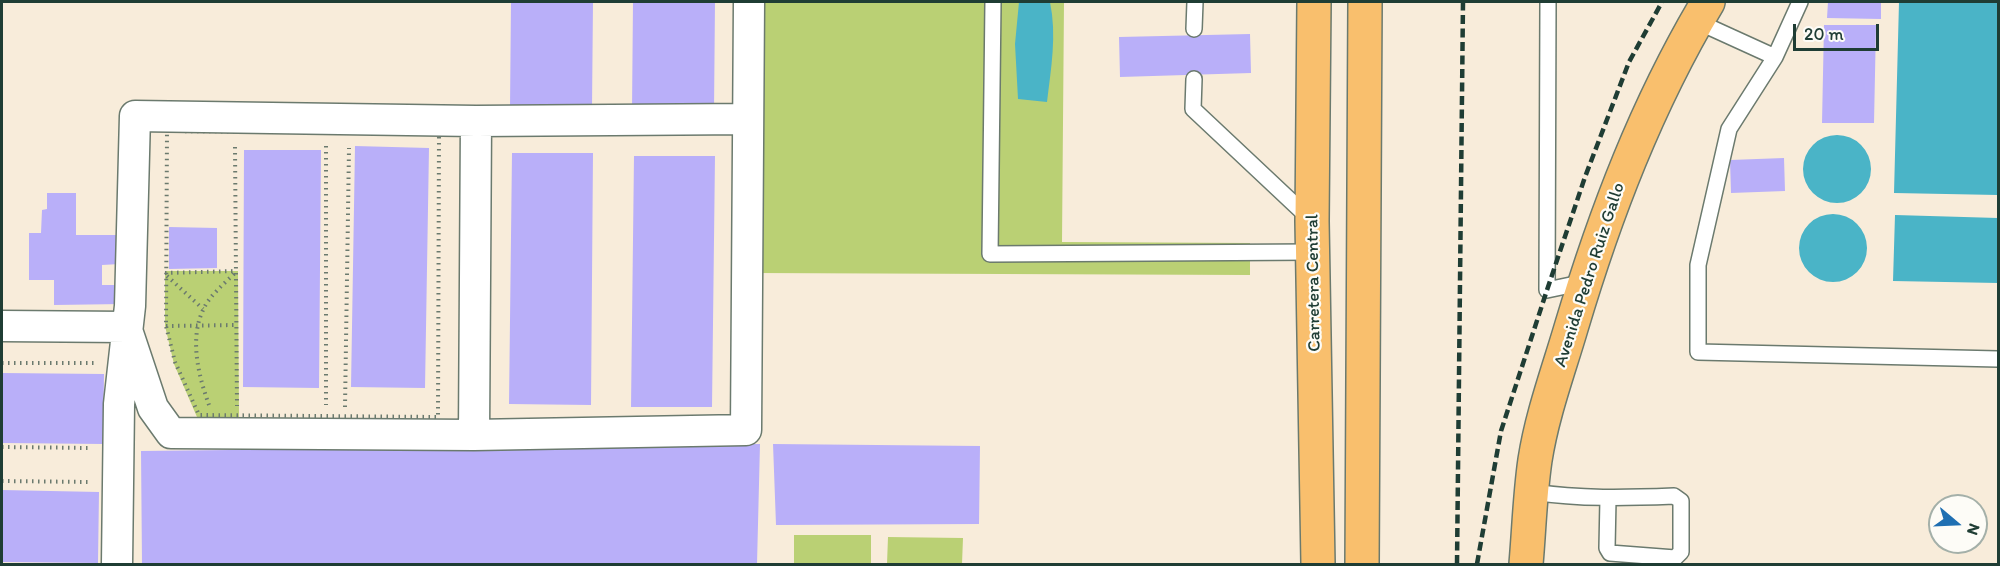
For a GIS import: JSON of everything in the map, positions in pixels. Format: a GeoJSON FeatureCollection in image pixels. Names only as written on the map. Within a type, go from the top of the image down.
{"type":"FeatureCollection","features":[{"type":"Feature","properties":{"kind":"main road","name":"Carretera Central"},"geometry":{"type":"LineString","coordinates":[[1314,2],[1313,236],[1317,564]]}},
{"type":"Feature","properties":{"kind":"main road"},"geometry":{"type":"LineString","coordinates":[[1362,564],[1365,2]]}},
{"type":"Feature","properties":{"kind":"main road","name":"Avenida Pedro Ruiz Gallo"},"geometry":{"type":"LineString","coordinates":[[1526,564],[1535,460],[1546,411],[1598,241],[1640,132],[1702,11]]}},
{"type":"Feature","properties":{"kind":"street"},"geometry":{"type":"LineString","coordinates":[[126,327],[153,408],[171,433],[474,435],[746,430],[749,2]]}},
{"type":"Feature","properties":{"kind":"street"},"geometry":{"type":"LineString","coordinates":[[117,564],[119,404],[130,306],[135,116],[476,121],[748,119]]}},
{"type":"Feature","properties":{"kind":"street"},"geometry":{"type":"LineString","coordinates":[[474,435],[476,121]]}},
{"type":"Feature","properties":{"kind":"street"},"geometry":{"type":"LineString","coordinates":[[2,326],[126,327]]}},
{"type":"Feature","properties":{"kind":"lane"},"geometry":{"type":"LineString","coordinates":[[993,2],[990,254],[1313,236]]}},
{"type":"Feature","properties":{"kind":"lane"},"geometry":{"type":"LineString","coordinates":[[1194,29],[1195,2]]}},
{"type":"Feature","properties":{"kind":"lane"},"geometry":{"type":"LineString","coordinates":[[1548,2],[1547,290],[1585,282]]}},
{"type":"Feature","properties":{"kind":"lane"},"geometry":{"type":"LineString","coordinates":[[1800,2],[1775,57],[1729,129],[1698,265],[1698,352],[1998,359]]}},
{"type":"Feature","properties":{"kind":"lane"},"geometry":{"type":"LineString","coordinates":[[1702,11],[1775,57]]}},
{"type":"Feature","properties":{"kind":"lane"},"geometry":{"type":"LineString","coordinates":[[1194,79],[1193,109],[1313,236]]}},
{"type":"Feature","properties":{"kind":"lane"},"geometry":{"type":"LineString","coordinates":[[1532,492],[1573,498],[1608,499],[1674,495],[1681,501],[1681,552],[1675,558],[1610,553],[1607,548],[1608,499]]}},
{"type":"Feature","properties":{"kind":"path"},"geometry":{"type":"LineString","coordinates":[[167,131],[166,326],[174,362],[199,415]]}},
{"type":"Feature","properties":{"kind":"path"},"geometry":{"type":"LineString","coordinates":[[235,131],[237,416]]}},
{"type":"Feature","properties":{"kind":"path"},"geometry":{"type":"LineString","coordinates":[[326,132],[326,415]]}},
{"type":"Feature","properties":{"kind":"path"},"geometry":{"type":"LineString","coordinates":[[345,414],[349,132]]}},
{"type":"Feature","properties":{"kind":"path"},"geometry":{"type":"LineString","coordinates":[[438,417],[439,133]]}},
{"type":"Feature","properties":{"kind":"path"},"geometry":{"type":"LineString","coordinates":[[165,273],[237,271]]}},
{"type":"Feature","properties":{"kind":"path"},"geometry":{"type":"LineString","coordinates":[[213,415],[200,379],[197,348],[198,327],[203,309],[237,271]]}},
{"type":"Feature","properties":{"kind":"path"},"geometry":{"type":"LineString","coordinates":[[165,273],[169,280],[203,309]]}},
{"type":"Feature","properties":{"kind":"path"},"geometry":{"type":"LineString","coordinates":[[166,326],[236,326]]}},
{"type":"Feature","properties":{"kind":"path"},"geometry":{"type":"LineString","coordinates":[[2,363],[99,363]]}},
{"type":"Feature","properties":{"kind":"path"},"geometry":{"type":"LineString","coordinates":[[2,447],[96,448]]}},
{"type":"Feature","properties":{"kind":"path"},"geometry":{"type":"LineString","coordinates":[[2,481],[96,482]]}},
{"type":"Feature","properties":{"kind":"green space"},"geometry":{"type":"Polygon","coordinates":[[[756,2],[1064,2],[1062,242],[1250,243],[1250,275],[754,273],[756,2]]]}},
{"type":"Feature","properties":{"kind":"green space"},"geometry":{"type":"Polygon","coordinates":[[[165,271],[238,271],[239,417],[197,417],[174,364],[165,326],[165,271]]]}},
{"type":"Feature","properties":{"kind":"green space"},"geometry":{"type":"Polygon","coordinates":[[[794,535],[871,535],[871,564],[794,564],[794,535]]]}},
{"type":"Feature","properties":{"kind":"green space"},"geometry":{"type":"Polygon","coordinates":[[[888,537],[963,538],[962,564],[887,564],[888,537]]]}},
{"type":"Feature","properties":{"kind":"water"},"geometry":{"type":"Polygon","coordinates":[[[1019,2],[1050,2],[1053,39],[1047,102],[1018,99],[1015,44],[1019,2]]]}},
{"type":"Feature","properties":{"kind":"water"},"geometry":{"type":"Polygon","coordinates":[[[1899,2],[1998,2],[1998,195],[1894,193],[1899,2]]]}},
{"type":"Feature","properties":{"kind":"water"},"geometry":{"type":"Polygon","coordinates":[[[1837,135],[1850,138],[1861,145],[1868,156],[1871,169],[1868,182],[1861,193],[1850,200],[1837,203],[1824,200],[1813,193],[1806,182],[1803,169],[1806,156],[1813,145],[1824,138],[1837,135]]]}},
{"type":"Feature","properties":{"kind":"water"},"geometry":{"type":"Polygon","coordinates":[[[1833,214],[1846,217],[1857,224],[1864,235],[1867,248],[1864,261],[1857,272],[1846,279],[1833,282],[1820,279],[1809,272],[1802,261],[1799,248],[1802,235],[1809,224],[1820,217],[1833,214]]]}},
{"type":"Feature","properties":{"kind":"water"},"geometry":{"type":"Polygon","coordinates":[[[1895,215],[1998,218],[1998,283],[1893,281],[1895,215]]]}},
{"type":"Feature","properties":{"kind":"building"},"geometry":{"type":"Polygon","coordinates":[[[511,2],[593,2],[592,108],[510,108],[511,2]]]}},
{"type":"Feature","properties":{"kind":"building"},"geometry":{"type":"Polygon","coordinates":[[[633,2],[715,2],[714,111],[632,110],[633,2]]]}},
{"type":"Feature","properties":{"kind":"building"},"geometry":{"type":"Polygon","coordinates":[[[1828,2],[1881,2],[1881,19],[1827,18],[1828,2]]]}},
{"type":"Feature","properties":{"kind":"building"},"geometry":{"type":"Polygon","coordinates":[[[1824,25],[1876,25],[1874,123],[1822,123],[1824,25]]]}},
{"type":"Feature","properties":{"kind":"building"},"geometry":{"type":"Polygon","coordinates":[[[1250,34],[1251,73],[1120,77],[1119,37],[1250,34]]]}},
{"type":"Feature","properties":{"kind":"building"},"geometry":{"type":"Polygon","coordinates":[[[355,146],[429,148],[425,388],[351,387],[355,146]]]}},
{"type":"Feature","properties":{"kind":"building"},"geometry":{"type":"Polygon","coordinates":[[[244,150],[321,150],[319,388],[243,387],[244,150]]]}},
{"type":"Feature","properties":{"kind":"building"},"geometry":{"type":"Polygon","coordinates":[[[512,153],[593,153],[591,405],[509,404],[512,153]]]}},
{"type":"Feature","properties":{"kind":"building"},"geometry":{"type":"Polygon","coordinates":[[[634,156],[715,156],[712,407],[631,407],[634,156]]]}},
{"type":"Feature","properties":{"kind":"building"},"geometry":{"type":"Polygon","coordinates":[[[1784,158],[1785,191],[1731,193],[1730,160],[1784,158]]]}},
{"type":"Feature","properties":{"kind":"building"},"geometry":{"type":"Polygon","coordinates":[[[47,193],[76,193],[76,235],[120,235],[120,264],[102,265],[102,285],[123,285],[123,304],[54,305],[54,280],[29,280],[29,233],[41,233],[42,210],[47,209],[47,193]]]}},
{"type":"Feature","properties":{"kind":"building"},"geometry":{"type":"Polygon","coordinates":[[[169,227],[217,228],[217,268],[169,269],[169,227]]]}},
{"type":"Feature","properties":{"kind":"building"},"geometry":{"type":"Polygon","coordinates":[[[2,373],[104,374],[103,444],[2,443],[2,373]]]}},
{"type":"Feature","properties":{"kind":"building"},"geometry":{"type":"Polygon","coordinates":[[[760,444],[757,564],[142,564],[141,451],[760,444]]]}},
{"type":"Feature","properties":{"kind":"building"},"geometry":{"type":"Polygon","coordinates":[[[773,444],[980,446],[979,524],[776,525],[773,444]]]}},
{"type":"Feature","properties":{"kind":"building"},"geometry":{"type":"Polygon","coordinates":[[[2,490],[99,492],[98,563],[2,562],[2,490]]]}},
{"type":"Feature","properties":{"kind":"railway"},"geometry":{"type":"LineString","coordinates":[[1457,564],[1463,2]]}},
{"type":"Feature","properties":{"kind":"railway"},"geometry":{"type":"LineString","coordinates":[[1477,564],[1501,431],[1547,290],[1585,177],[1629,62],[1662,2]]}}]}
